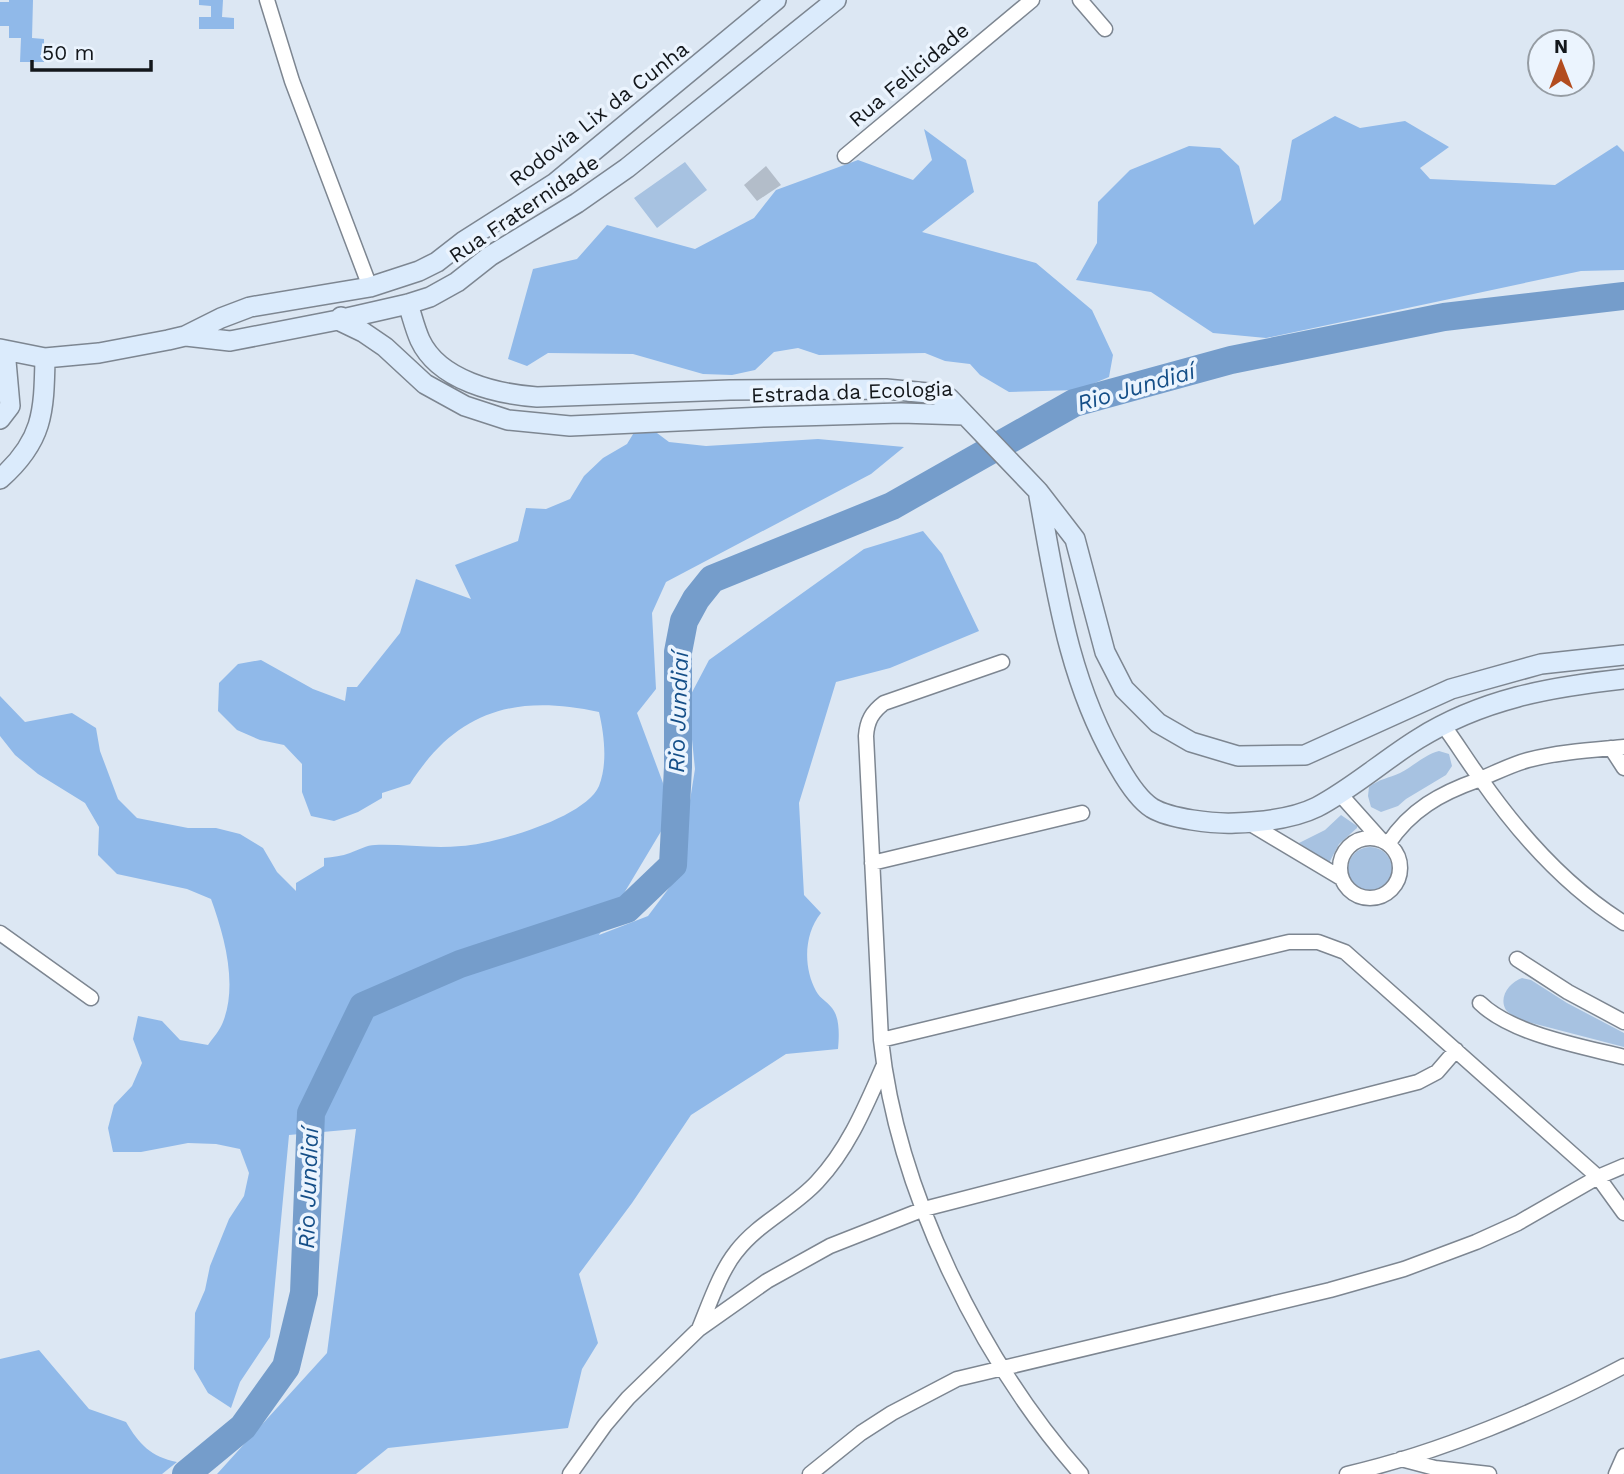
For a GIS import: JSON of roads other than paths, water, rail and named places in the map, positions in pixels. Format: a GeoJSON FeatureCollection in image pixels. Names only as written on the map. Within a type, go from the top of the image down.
{"type":"FeatureCollection","features":[{"type":"Feature","properties":{"kind":"street"},"geometry":{"type":"LineString","coordinates":[[267,0],[292,81],[370,287],[408,304]]}},
{"type":"Feature","properties":{"kind":"street","name":"Rodovia Lix da Cunha"},"geometry":{"type":"LineString","coordinates":[[3,349],[46,358],[99,353],[185,336],[250,307],[370,287],[419,271],[437,262],[464,241],[555,183],[776,0]]}},
{"type":"Feature","properties":{"kind":"street","name":"Rua Fraternidade"},"geometry":{"type":"LineString","coordinates":[[185,336],[230,341],[338,320],[430,297],[457,282],[490,256],[577,203],[627,168],[836,0]]}},
{"type":"Feature","properties":{"kind":"street","name":"Rua Felicidade"},"geometry":{"type":"LineString","coordinates":[[845,156],[1032,0]]}},
{"type":"Feature","properties":{"kind":"street"},"geometry":{"type":"LineString","coordinates":[[1080,0],[1105,29]]}},
{"type":"Feature","properties":{"kind":"street"},"geometry":{"type":"LineString","coordinates":[[338,320],[370,287]]}},
{"type":"Feature","properties":{"kind":"street","name":"Estrada da Ecologia"},"geometry":{"type":"LineString","coordinates":[[408,304],[421,343],[439,363],[466,382],[507,395],[550,397],[730,390],[886,389],[949,398],[964,415]]}},
{"type":"Feature","properties":{"kind":"street","name":"Estrada da Ecologia"},"geometry":{"type":"LineString","coordinates":[[338,320],[363,332],[384,347],[425,384],[465,406],[508,420],[570,426],[901,413],[964,415]]}},
{"type":"Feature","properties":{"kind":"street"},"geometry":{"type":"LineString","coordinates":[[0,419],[10,406],[3,349]]}},
{"type":"Feature","properties":{"kind":"street"},"geometry":{"type":"LineString","coordinates":[[0,479],[13,467],[37,434],[44,400],[46,358]]}},
{"type":"Feature","properties":{"kind":"street"},"geometry":{"type":"LineString","coordinates":[[964,415],[1038,491],[1075,539],[1105,652],[1124,689],[1158,723],[1191,742],[1238,757],[1305,755],[1451,689],[1541,664],[1624,655]]}},
{"type":"Feature","properties":{"kind":"street"},"geometry":{"type":"LineString","coordinates":[[1038,491],[1068,647],[1088,706],[1112,756],[1130,785],[1152,808],[1206,822],[1249,823],[1293,815],[1315,808],[1418,738],[1492,703],[1569,685],[1624,679]]}},
{"type":"Feature","properties":{"kind":"street"},"geometry":{"type":"LineString","coordinates":[[1002,662],[892,699],[877,708],[872,715],[866,736],[883,1065],[901,1147],[959,1291],[1003,1368],[1047,1433],[1081,1474]]}},
{"type":"Feature","properties":{"kind":"street"},"geometry":{"type":"LineString","coordinates":[[1443,725],[1480,779],[1526,838],[1569,883],[1624,923]]}},
{"type":"Feature","properties":{"kind":"street"},"geometry":{"type":"LineString","coordinates":[[1385,842],[1422,807],[1450,790],[1515,764],[1547,756],[1617,747],[1624,768]]}},
{"type":"Feature","properties":{"kind":"street"},"geometry":{"type":"LineString","coordinates":[[1249,823],[1341,878],[1351,892],[1376,898],[1384,895],[1396,883],[1399,875],[1398,858],[1339,793]]}},
{"type":"Feature","properties":{"kind":"street"},"geometry":{"type":"LineString","coordinates":[[872,863],[1082,813]]}},
{"type":"Feature","properties":{"kind":"street"},"geometry":{"type":"LineString","coordinates":[[1341,878],[1340,861],[1349,846],[1364,839],[1385,842]]}},
{"type":"Feature","properties":{"kind":"street"},"geometry":{"type":"LineString","coordinates":[[0,933],[91,998]]}},
{"type":"Feature","properties":{"kind":"street"},"geometry":{"type":"LineString","coordinates":[[881,1040],[1289,942],[1308,941],[1332,946],[1345,952],[1598,1177],[1624,1213]]}},
{"type":"Feature","properties":{"kind":"street"},"geometry":{"type":"LineString","coordinates":[[1517,959],[1568,992],[1624,1022]]}},
{"type":"Feature","properties":{"kind":"street"},"geometry":{"type":"LineString","coordinates":[[1480,1003],[1491,1013],[1520,1028],[1624,1057]]}},
{"type":"Feature","properties":{"kind":"street"},"geometry":{"type":"LineString","coordinates":[[570,1474],[628,1398],[699,1329],[736,1301],[798,1263],[864,1232],[924,1209],[1418,1082],[1437,1072],[1456,1050]]}},
{"type":"Feature","properties":{"kind":"street"},"geometry":{"type":"LineString","coordinates":[[699,1329],[710,1300],[736,1252],[762,1227],[791,1206],[838,1157],[854,1132],[883,1065]]}},
{"type":"Feature","properties":{"kind":"street"},"geometry":{"type":"LineString","coordinates":[[810,1474],[861,1433],[924,1395],[957,1379],[1330,1290],[1404,1269],[1518,1223],[1598,1177],[1624,1166]]}},
{"type":"Feature","properties":{"kind":"street"},"geometry":{"type":"LineString","coordinates":[[1351,1474],[1525,1413],[1624,1366]]}},
{"type":"Feature","properties":{"kind":"street"},"geometry":{"type":"LineString","coordinates":[[1616,1474],[1624,1456]]}},
{"type":"Feature","properties":{"kind":"street"},"geometry":{"type":"LineString","coordinates":[[1400,1459],[1435,1468],[1489,1474]]}},
{"type":"Feature","properties":{"kind":"waterway","name":"Rio Jundiaí"},"geometry":{"type":"LineString","coordinates":[[186,1474],[243,1427],[286,1367],[304,1293],[311,1113],[363,1006],[460,964],[627,909],[673,865],[678,767],[678,652],[684,621],[696,599],[712,579],[892,506],[1074,403],[1231,360],[1444,317],[1624,296]]}}]}
